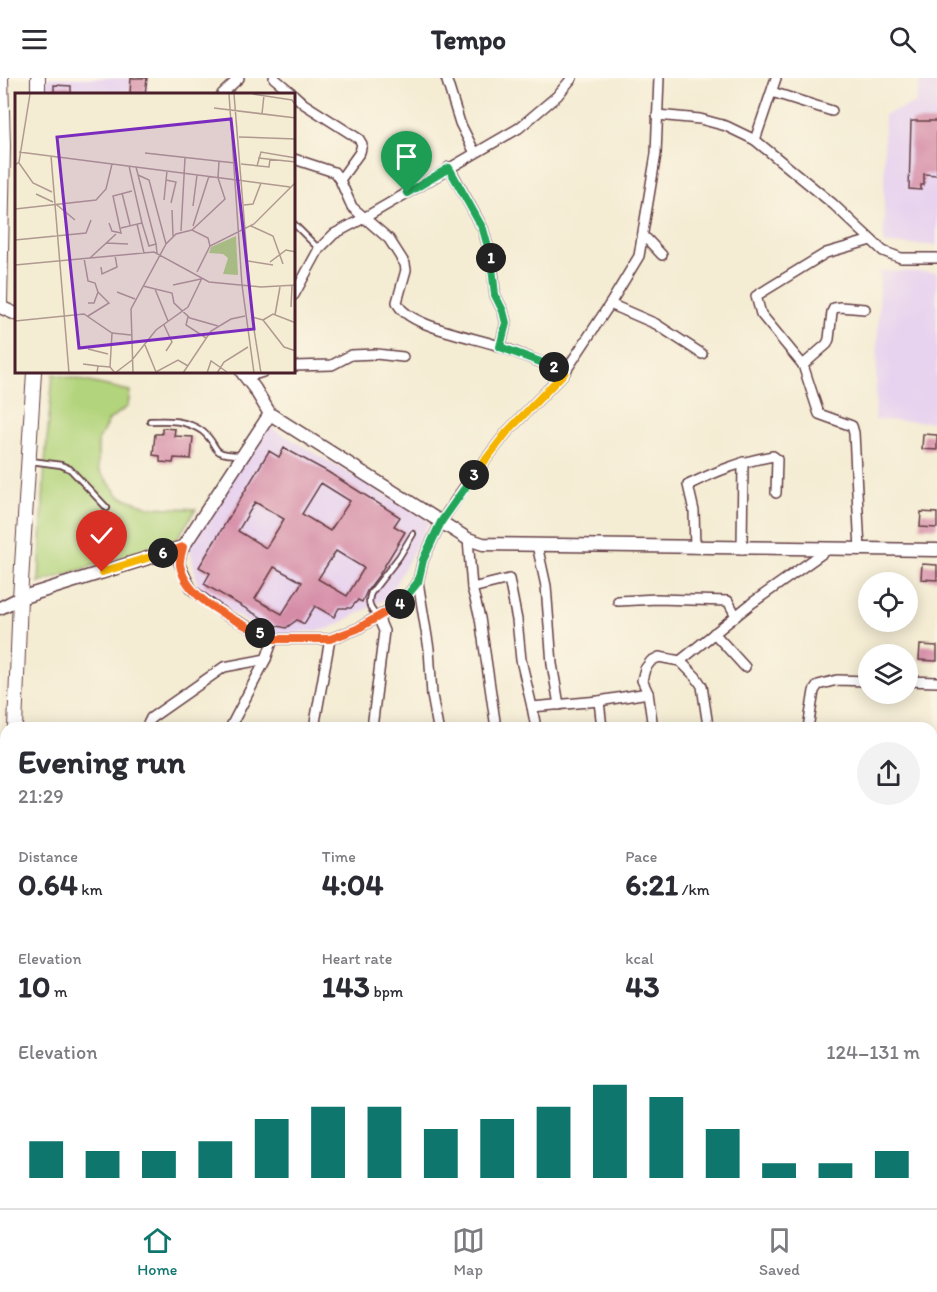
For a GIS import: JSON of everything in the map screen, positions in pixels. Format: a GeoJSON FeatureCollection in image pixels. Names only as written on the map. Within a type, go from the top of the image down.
{"type":"FeatureCollection","features":[{"type":"Feature","properties":{"kind":"main road"},"geometry":{"type":"LineString","coordinates":[[0,307],[2,78]]}},
{"type":"Feature","properties":{"kind":"main road"},"geometry":{"type":"LineString","coordinates":[[15,722],[20,598],[34,374]]}},
{"type":"Feature","properties":{"kind":"street"},"geometry":{"type":"LineString","coordinates":[[223,93],[239,78]]}},
{"type":"Feature","properties":{"kind":"street"},"geometry":{"type":"LineString","coordinates":[[274,78],[291,93]]}},
{"type":"Feature","properties":{"kind":"street"},"geometry":{"type":"LineString","coordinates":[[446,78],[460,123],[475,153]]}},
{"type":"Feature","properties":{"kind":"street"},"geometry":{"type":"LineString","coordinates":[[296,291],[319,249],[334,234],[519,128],[557,96],[572,78]]}},
{"type":"Feature","properties":{"kind":"street"},"geometry":{"type":"LineString","coordinates":[[437,722],[432,695],[429,649],[418,582],[423,560],[441,522],[493,448],[565,372],[639,256],[656,154],[659,78]]}},
{"type":"Feature","properties":{"kind":"street"},"geometry":{"type":"LineString","coordinates":[[755,140],[776,78]]}},
{"type":"Feature","properties":{"kind":"street"},"geometry":{"type":"LineString","coordinates":[[771,92],[832,111]]}},
{"type":"Feature","properties":{"kind":"street"},"geometry":{"type":"LineString","coordinates":[[296,97],[359,139],[362,144],[360,152],[340,180]]}},
{"type":"Feature","properties":{"kind":"street"},"geometry":{"type":"LineString","coordinates":[[657,115],[700,119],[726,126],[755,140],[833,204],[883,251],[901,258],[937,258]]}},
{"type":"Feature","properties":{"kind":"street"},"geometry":{"type":"LineString","coordinates":[[296,160],[334,172],[352,207],[389,239],[405,264],[406,270],[396,302],[398,307],[412,318],[450,333],[500,347],[565,372]]}},
{"type":"Feature","properties":{"kind":"street"},"geometry":{"type":"LineString","coordinates":[[449,168],[483,229],[488,246],[495,295],[506,323],[500,347]]}},
{"type":"Feature","properties":{"kind":"street"},"geometry":{"type":"LineString","coordinates":[[642,239],[647,239],[663,255]]}},
{"type":"Feature","properties":{"kind":"street"},"geometry":{"type":"LineString","coordinates":[[860,550],[852,426],[819,414],[803,365],[761,314],[756,296],[826,253],[871,240]]}},
{"type":"Feature","properties":{"kind":"street"},"geometry":{"type":"LineString","coordinates":[[610,304],[656,324],[702,354]]}},
{"type":"Feature","properties":{"kind":"street"},"geometry":{"type":"LineString","coordinates":[[803,365],[827,344],[834,308],[840,306],[865,309]]}},
{"type":"Feature","properties":{"kind":"street"},"geometry":{"type":"LineString","coordinates":[[0,307],[15,314]]}},
{"type":"Feature","properties":{"kind":"street"},"geometry":{"type":"LineString","coordinates":[[296,366],[332,365],[351,355],[376,354],[403,357]]}},
{"type":"Feature","properties":{"kind":"street"},"geometry":{"type":"LineString","coordinates":[[246,374],[270,414],[468,539],[483,544],[937,550]]}},
{"type":"Feature","properties":{"kind":"street"},"geometry":{"type":"LineString","coordinates":[[270,414],[183,547],[179,563],[192,591],[227,616],[273,639],[330,639],[357,629],[401,603],[418,582]]}},
{"type":"Feature","properties":{"kind":"street"},"geometry":{"type":"LineString","coordinates":[[695,548],[694,511],[688,485],[718,470],[743,462],[776,457],[776,493]]}},
{"type":"Feature","properties":{"kind":"street"},"geometry":{"type":"LineString","coordinates":[[742,549],[743,462]]}},
{"type":"Feature","properties":{"kind":"street"},"geometry":{"type":"LineString","coordinates":[[468,539],[472,588],[480,618],[495,722]]}},
{"type":"Feature","properties":{"kind":"street"},"geometry":{"type":"LineString","coordinates":[[537,545],[546,586],[552,664],[559,705]]}},
{"type":"Feature","properties":{"kind":"street"},"geometry":{"type":"LineString","coordinates":[[0,608],[20,598],[183,547]]}},
{"type":"Feature","properties":{"kind":"street"},"geometry":{"type":"LineString","coordinates":[[680,661],[736,616],[826,550]]}},
{"type":"Feature","properties":{"kind":"street"},"geometry":{"type":"LineString","coordinates":[[472,588],[509,579],[517,620],[521,660],[535,722]]}},
{"type":"Feature","properties":{"kind":"street"},"geometry":{"type":"LineString","coordinates":[[618,601],[657,599],[728,601],[736,616]]}},
{"type":"Feature","properties":{"kind":"street"},"geometry":{"type":"LineString","coordinates":[[373,722],[384,631],[378,616]]}},
{"type":"Feature","properties":{"kind":"street"},"geometry":{"type":"LineString","coordinates":[[714,633],[744,667]]}},
{"type":"Feature","properties":{"kind":"street"},"geometry":{"type":"LineString","coordinates":[[233,722],[266,659],[273,639]]}},
{"type":"Feature","properties":{"kind":"street"},"geometry":{"type":"LineString","coordinates":[[315,722],[330,639]]}},
{"type":"Feature","properties":{"kind":"street"},"geometry":{"type":"LineString","coordinates":[[652,722],[648,693],[642,680],[645,669],[651,661],[659,657],[680,661],[696,677],[702,686],[707,722]]}},
{"type":"Feature","properties":{"kind":"street"},"geometry":{"type":"LineString","coordinates":[[149,722],[151,718],[224,667],[266,659]]}},
{"type":"Feature","properties":{"kind":"street"},"geometry":{"type":"LineString","coordinates":[[809,722],[814,691],[818,685],[837,680],[858,681]]}},
{"type":"Feature","properties":{"kind":"street"},"geometry":{"type":"LineString","coordinates":[[918,681],[937,682]]}},
{"type":"Feature","properties":{"kind":"street"},"geometry":{"type":"LineString","coordinates":[[532,707],[598,701],[648,693]]}},
{"type":"Feature","properties":{"kind":"street"},"geometry":{"type":"LineString","coordinates":[[598,701],[601,722]]}},
{"type":"Feature","properties":{"kind":"lane"},"geometry":{"type":"LineString","coordinates":[[296,226],[319,249]]}},
{"type":"Feature","properties":{"kind":"lane"},"geometry":{"type":"LineString","coordinates":[[150,421],[175,420],[193,426],[210,440],[218,452],[243,455]]}},
{"type":"Feature","properties":{"kind":"lane"},"geometry":{"type":"LineString","coordinates":[[28,461],[61,465],[70,469],[107,508]]}},
{"type":"Feature","properties":{"kind":"lane"},"geometry":{"type":"LineString","coordinates":[[378,616],[371,609],[369,599],[371,592],[413,534]]}},
{"type":"Feature","properties":{"kind":"shaded area"},"geometry":{"type":"Polygon","coordinates":[[[46,78],[149,78],[148,93],[46,93],[46,78]]]}},
{"type":"Feature","properties":{"kind":"shaded area"},"geometry":{"type":"Polygon","coordinates":[[[920,78],[937,78],[937,245],[884,244],[884,115],[916,103],[920,78]]]}},
{"type":"Feature","properties":{"kind":"shaded area"},"geometry":{"type":"Polygon","coordinates":[[[880,271],[937,272],[937,422],[875,420],[880,271]]]}},
{"type":"Feature","properties":{"kind":"shaded area"},"geometry":{"type":"Polygon","coordinates":[[[267,425],[430,521],[388,598],[328,629],[270,636],[199,592],[189,543],[267,425]]]}},
{"type":"Feature","properties":{"kind":"green space"},"geometry":{"type":"Polygon","coordinates":[[[53,374],[130,391],[128,406],[109,420],[98,441],[98,469],[119,496],[149,507],[196,509],[177,539],[39,583],[45,463],[53,374]]]}},
{"type":"Feature","properties":{"kind":"building"},"geometry":{"type":"Polygon","coordinates":[[[131,78],[147,78],[145,93],[130,93],[131,78]]]}},
{"type":"Feature","properties":{"kind":"building"},"geometry":{"type":"Polygon","coordinates":[[[54,85],[71,86],[71,93],[54,93],[54,85]]]}},
{"type":"Feature","properties":{"kind":"building"},"geometry":{"type":"Polygon","coordinates":[[[911,121],[937,121],[937,175],[924,174],[924,185],[921,185],[921,190],[909,189],[911,121]]]}},
{"type":"Feature","properties":{"kind":"building"},"geometry":{"type":"Polygon","coordinates":[[[162,428],[175,429],[174,436],[193,437],[191,459],[174,458],[173,463],[160,462],[160,456],[153,455],[155,434],[162,434],[162,428]]]}},
{"type":"Feature","properties":{"kind":"building"},"geometry":{"type":"Polygon","coordinates":[[[923,434],[937,435],[937,450],[922,449],[923,434]]]}},
{"type":"Feature","properties":{"kind":"building"},"geometry":{"type":"Polygon","coordinates":[[[284,448],[328,472],[400,517],[394,526],[405,532],[362,602],[358,600],[351,608],[339,608],[334,617],[315,606],[304,624],[297,620],[286,628],[274,625],[204,584],[210,573],[199,567],[269,451],[279,457],[284,448]],[[321,483],[302,514],[330,531],[350,501],[321,483]],[[255,502],[238,531],[266,548],[284,519],[255,502]],[[336,551],[318,579],[347,596],[364,568],[336,551]],[[274,567],[255,599],[282,614],[302,582],[274,567]]]}},
{"type":"Feature","properties":{"kind":"building"},"geometry":{"type":"Polygon","coordinates":[[[921,512],[937,513],[937,528],[920,527],[921,512]]]}},
{"type":"Feature","properties":{"kind":"building"},"geometry":{"type":"Polygon","coordinates":[[[922,564],[937,565],[937,580],[921,579],[922,564]]]}},
{"type":"Feature","properties":{"kind":"building"},"geometry":{"type":"Polygon","coordinates":[[[920,645],[937,646],[937,661],[919,660],[920,645]]]}},
{"type":"Feature","properties":{"kind":"route"},"geometry":{"type":"LineString","coordinates":[[102,572],[183,547],[179,563],[192,591],[227,616],[273,639],[330,639],[357,629],[401,603],[418,582],[423,560],[441,522],[464,489],[493,448],[565,372],[500,347],[506,323],[495,295],[488,246],[483,229],[449,168],[407,193]]}}]}
